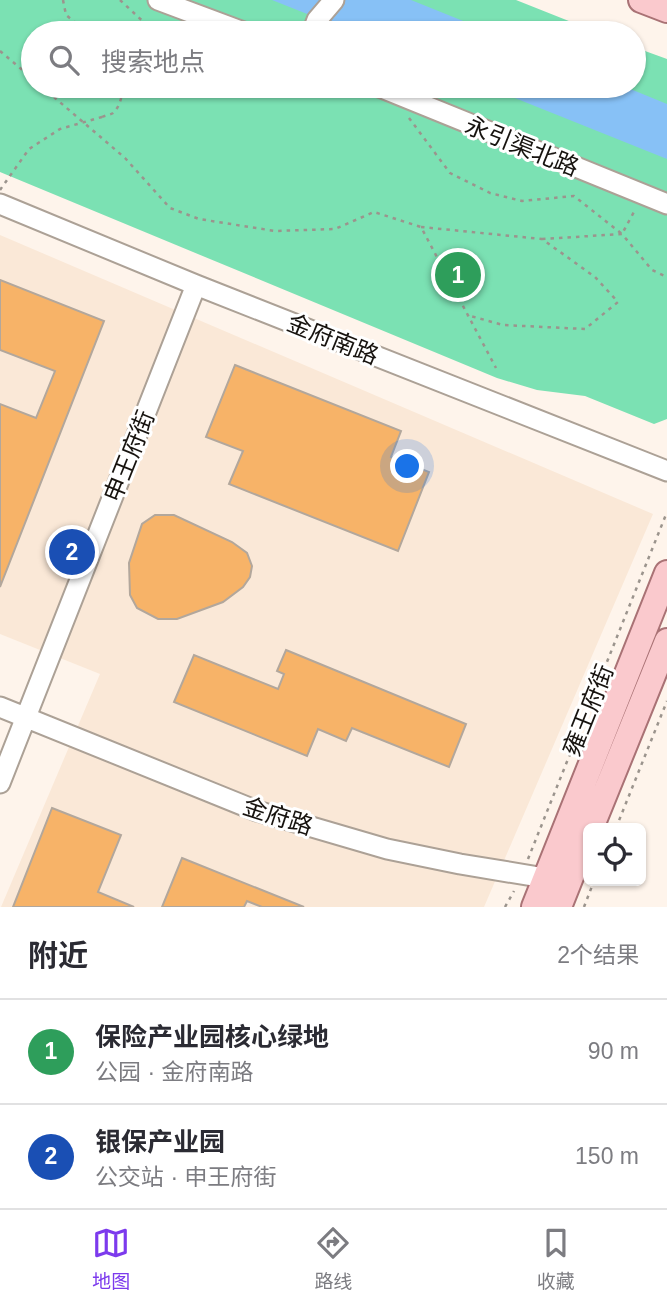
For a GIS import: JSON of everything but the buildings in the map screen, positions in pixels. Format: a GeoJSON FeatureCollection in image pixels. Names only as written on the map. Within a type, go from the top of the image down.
{"type":"FeatureCollection","features":[{"type":"Feature","properties":{"kind":"main road"},"geometry":{"type":"LineString","coordinates":[[641,0],[667,10]]}},
{"type":"Feature","properties":{"kind":"main road","name":"雍王府街"},"geometry":{"type":"LineString","coordinates":[[534,907],[667,573]]}},
{"type":"Feature","properties":{"kind":"main road","name":"雍王府街"},"geometry":{"type":"LineString","coordinates":[[593,823],[667,641]]}},
{"type":"Feature","properties":{"kind":"main road","name":"雍王府街"},"geometry":{"type":"LineString","coordinates":[[545,879],[583,839]]}},
{"type":"Feature","properties":{"kind":"main road","name":"雍王府街"},"geometry":{"type":"LineString","coordinates":[[545,879],[559,907]]}},
{"type":"Feature","properties":{"kind":"street"},"geometry":{"type":"LineString","coordinates":[[158,0],[214,21]]}},
{"type":"Feature","properties":{"kind":"street"},"geometry":{"type":"LineString","coordinates":[[318,21],[334,0]]}},
{"type":"Feature","properties":{"kind":"street","name":"永引渠北路"},"geometry":{"type":"LineString","coordinates":[[395,98],[667,204]]}},
{"type":"Feature","properties":{"kind":"street","name":"金府南路"},"geometry":{"type":"LineString","coordinates":[[0,204],[196,285],[667,471]]}},
{"type":"Feature","properties":{"kind":"street","name":"申王府街"},"geometry":{"type":"LineString","coordinates":[[0,783],[196,285]]}},
{"type":"Feature","properties":{"kind":"street","name":"金府路"},"geometry":{"type":"LineString","coordinates":[[0,707],[257,811],[387,849],[545,879]]}},
{"type":"Feature","properties":{"kind":"path"},"geometry":{"type":"LineString","coordinates":[[62,0],[66,15],[73,21]]}},
{"type":"Feature","properties":{"kind":"path"},"geometry":{"type":"LineString","coordinates":[[120,0],[142,21]]}},
{"type":"Feature","properties":{"kind":"path"},"geometry":{"type":"LineString","coordinates":[[0,51],[21,69]]}},
{"type":"Feature","properties":{"kind":"path"},"geometry":{"type":"LineString","coordinates":[[55,98],[125,158],[170,208],[199,219],[275,231],[335,229],[374,212],[421,227],[542,239],[622,234]]}},
{"type":"Feature","properties":{"kind":"path"},"geometry":{"type":"LineString","coordinates":[[0,190],[29,149],[60,129],[114,112],[121,98]]}},
{"type":"Feature","properties":{"kind":"path"},"geometry":{"type":"LineString","coordinates":[[405,111],[450,173],[490,193],[522,201],[574,196],[622,234],[652,270],[667,277]]}},
{"type":"Feature","properties":{"kind":"path"},"geometry":{"type":"LineString","coordinates":[[622,234],[643,195]]}},
{"type":"Feature","properties":{"kind":"path"},"geometry":{"type":"LineString","coordinates":[[421,227],[496,368]]}},
{"type":"Feature","properties":{"kind":"path"},"geometry":{"type":"LineString","coordinates":[[467,315],[503,325],[585,329],[618,302],[595,277],[542,239]]}},
{"type":"Feature","properties":{"kind":"path","name":"雍王府街"},"geometry":{"type":"LineString","coordinates":[[505,907],[545,879],[667,512]]}},
{"type":"Feature","properties":{"kind":"path"},"geometry":{"type":"LineString","coordinates":[[618,823],[667,701]]}},
{"type":"Feature","properties":{"kind":"path"},"geometry":{"type":"LineString","coordinates":[[584,907],[592,886]]}},
{"type":"Feature","properties":{"kind":"shaded area"},"geometry":{"type":"Polygon","coordinates":[[[0,235],[653,514],[484,907],[1,907],[100,674],[0,634],[0,235]]]}},
{"type":"Feature","properties":{"kind":"green space"},"geometry":{"type":"Polygon","coordinates":[[[0,0],[516,0],[569,21],[21,21],[21,98],[646,98],[646,51],[667,59],[667,419],[654,424],[585,396],[537,390],[497,378],[0,172],[0,0]]]}},
{"type":"Feature","properties":{"kind":"water"},"geometry":{"type":"Polygon","coordinates":[[[272,0],[411,0],[463,21],[325,21],[272,0]]]}},
{"type":"Feature","properties":{"kind":"water"},"geometry":{"type":"Polygon","coordinates":[[[646,95],[667,104],[667,159],[515,98],[646,98],[646,95]]]}},
{"type":"Feature","properties":{"kind":"place","name":"保险产业园核心绿地"},"geometry":{"type":"Point","coordinates":[458,275]}},
{"type":"Feature","properties":{"kind":"place","name":"银保产业园"},"geometry":{"type":"Point","coordinates":[72,552]}}]}
